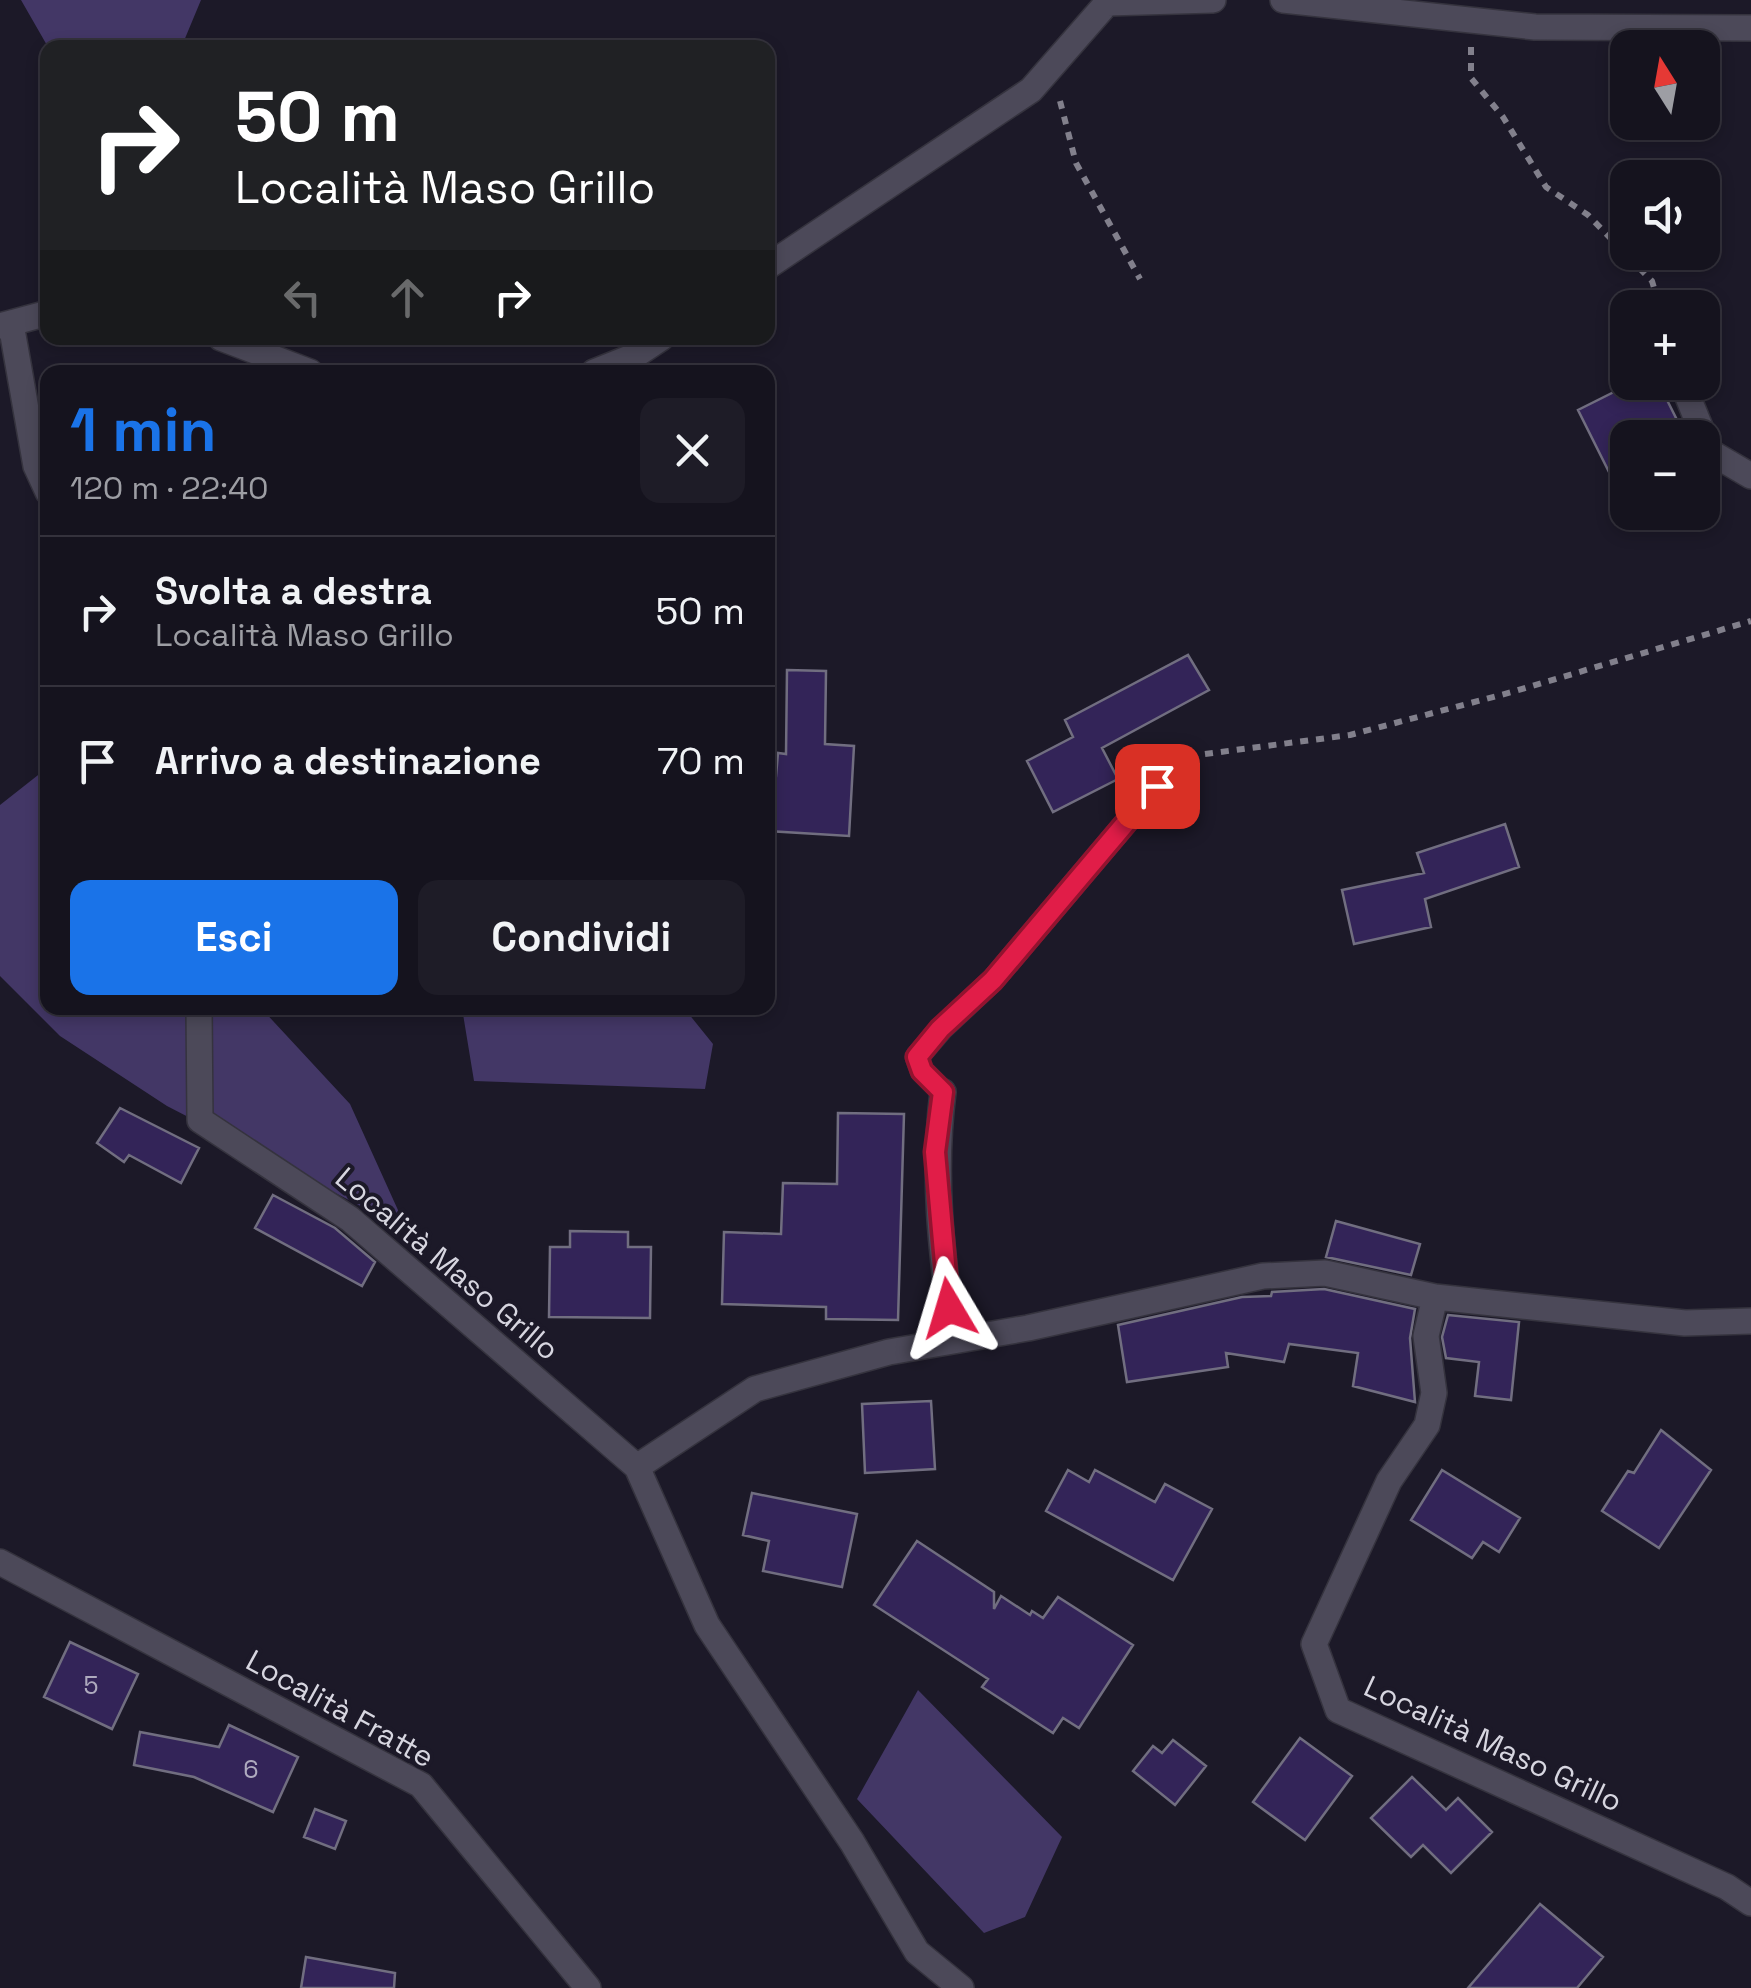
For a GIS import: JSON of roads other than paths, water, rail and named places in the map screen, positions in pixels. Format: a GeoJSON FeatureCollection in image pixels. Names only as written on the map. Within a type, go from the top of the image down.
{"type":"FeatureCollection","features":[{"type":"Feature","properties":{"kind":"street"},"geometry":{"type":"LineString","coordinates":[[775,261],[1031,90],[1107,3],[1213,0]]}},
{"type":"Feature","properties":{"kind":"street"},"geometry":{"type":"LineString","coordinates":[[1283,0],[1535,27],[1751,28]]}},
{"type":"Feature","properties":{"kind":"street"},"geometry":{"type":"LineString","coordinates":[[40,315],[6,325],[40,475]]}},
{"type":"Feature","properties":{"kind":"street"},"geometry":{"type":"LineString","coordinates":[[239,345],[292,365]]}},
{"type":"Feature","properties":{"kind":"street"},"geometry":{"type":"LineString","coordinates":[[612,365],[650,345]]}},
{"type":"Feature","properties":{"kind":"street"},"geometry":{"type":"LineString","coordinates":[[1689,400],[1710,452],[1751,476]]}},
{"type":"Feature","properties":{"kind":"street","name":"Località Maso Grillo"},"geometry":{"type":"LineString","coordinates":[[200,1015],[200,1120],[350,1219],[637,1467],[706,1624],[852,1842],[917,1952],[961,1988]]}},
{"type":"Feature","properties":{"kind":"street"},"geometry":{"type":"LineString","coordinates":[[943,1092],[935,1152],[940,1244],[953,1340]]}},
{"type":"Feature","properties":{"kind":"street"},"geometry":{"type":"LineString","coordinates":[[637,1467],[754,1389],[889,1352],[1264,1276],[1325,1273],[1436,1298],[1685,1323],[1751,1320]]}},
{"type":"Feature","properties":{"kind":"street","name":"Località Maso Grillo"},"geometry":{"type":"LineString","coordinates":[[1436,1298],[1426,1336],[1434,1393],[1427,1425],[1389,1481],[1314,1644],[1338,1710],[1727,1886],[1751,1903]]}},
{"type":"Feature","properties":{"kind":"street","name":"Località Fratte"},"geometry":{"type":"LineString","coordinates":[[0,1562],[421,1785],[588,1988]]}},
{"type":"Feature","properties":{"kind":"lane"},"geometry":{"type":"LineString","coordinates":[[943,1092],[922,1071],[917,1057],[940,1029],[993,980],[1179,760]]}}]}
